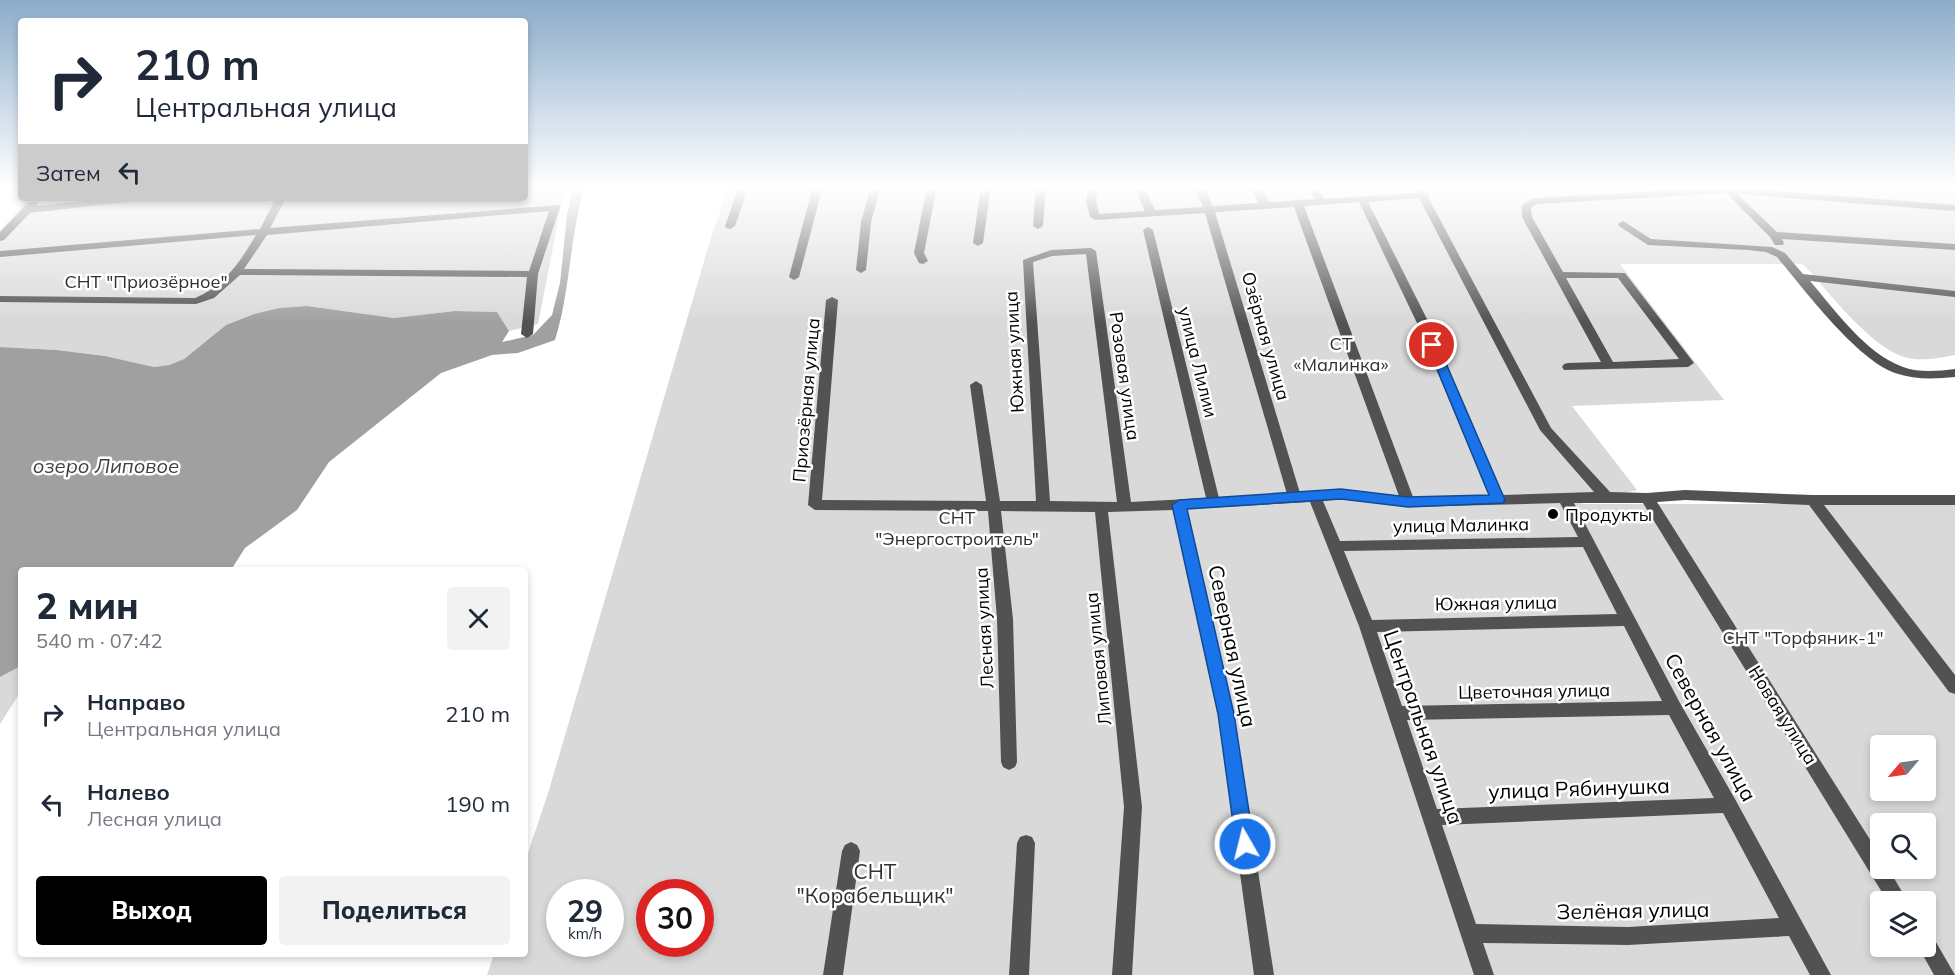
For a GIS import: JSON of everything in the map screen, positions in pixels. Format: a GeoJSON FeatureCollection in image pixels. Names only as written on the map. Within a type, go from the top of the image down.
{"type":"FeatureCollection","features":[{"type":"Feature","properties":{"kind":"street"},"geometry":{"type":"LineString","coordinates":[[0,254],[258,232]]}},
{"type":"Feature","properties":{"kind":"street"},"geometry":{"type":"LineString","coordinates":[[0,299],[196,301],[207,299],[236,272],[264,232]]}},
{"type":"Feature","properties":{"kind":"street"},"geometry":{"type":"LineString","coordinates":[[528,334],[533,274],[547,232]]}},
{"type":"Feature","properties":{"kind":"street"},"geometry":{"type":"LineString","coordinates":[[794,277],[806,232]]}},
{"type":"Feature","properties":{"kind":"street"},"geometry":{"type":"LineString","coordinates":[[861,270],[865,232]]}},
{"type":"Feature","properties":{"kind":"street"},"geometry":{"type":"LineString","coordinates":[[923,232],[919,253],[923,261]]}},
{"type":"Feature","properties":{"kind":"street"},"geometry":{"type":"LineString","coordinates":[[978,243],[980,232]]}},
{"type":"Feature","properties":{"kind":"street","name":"улица Лилии"},"geometry":{"type":"LineString","coordinates":[[1148,232],[1214,503]]}},
{"type":"Feature","properties":{"kind":"street","name":"Озёрная улица"},"geometry":{"type":"LineString","coordinates":[[1216,232],[1296,499]]}},
{"type":"Feature","properties":{"kind":"street"},"geometry":{"type":"LineString","coordinates":[[1310,232],[1408,502]]}},
{"type":"Feature","properties":{"kind":"street"},"geometry":{"type":"LineString","coordinates":[[1383,232],[1498,500]]}},
{"type":"Feature","properties":{"kind":"street"},"geometry":{"type":"LineString","coordinates":[[1442,232],[1546,430],[1606,496]]}},
{"type":"Feature","properties":{"kind":"street"},"geometry":{"type":"LineString","coordinates":[[1535,232],[1609,366]]}},
{"type":"Feature","properties":{"kind":"street"},"geometry":{"type":"LineString","coordinates":[[1633,232],[1648,242],[1768,249],[1781,255],[1864,349],[1882,362],[1923,376],[1955,373]]}},
{"type":"Feature","properties":{"kind":"street"},"geometry":{"type":"LineString","coordinates":[[1770,232],[1780,244],[1781,255]]}},
{"type":"Feature","properties":{"kind":"street"},"geometry":{"type":"LineString","coordinates":[[1774,235],[1955,247]]}},
{"type":"Feature","properties":{"kind":"street","name":"Южная улица"},"geometry":{"type":"LineString","coordinates":[[1043,505],[1029,260],[1051,254],[1091,251]]}},
{"type":"Feature","properties":{"kind":"street","name":"Розовая улица"},"geometry":{"type":"LineString","coordinates":[[1091,251],[1125,507]]}},
{"type":"Feature","properties":{"kind":"street"},"geometry":{"type":"LineString","coordinates":[[236,272],[533,274]]}},
{"type":"Feature","properties":{"kind":"street"},"geometry":{"type":"LineString","coordinates":[[1558,275],[1620,275],[1688,363],[1568,367]]}},
{"type":"Feature","properties":{"kind":"street"},"geometry":{"type":"LineString","coordinates":[[1800,277],[1955,294]]}},
{"type":"Feature","properties":{"kind":"street","name":"Приозёрная улица"},"geometry":{"type":"LineString","coordinates":[[832,300],[815,505],[994,507]]}},
{"type":"Feature","properties":{"kind":"street","name":"Лесная улица"},"geometry":{"type":"LineString","coordinates":[[976,385],[994,507],[1005,619],[1009,762]]}},
{"type":"Feature","properties":{"kind":"street"},"geometry":{"type":"LineString","coordinates":[[994,507],[1179,505],[1296,499],[1341,494],[1408,502],[1606,496],[1647,498],[1685,495],[1813,500],[1955,500]]}},
{"type":"Feature","properties":{"kind":"street","name":"Центральная улица"},"geometry":{"type":"LineString","coordinates":[[1315,497],[1367,626],[1484,975]]}},
{"type":"Feature","properties":{"kind":"street","name":"Новая улица"},"geometry":{"type":"LineString","coordinates":[[1647,498],[1892,891]]}},
{"type":"Feature","properties":{"kind":"street","name":"Северная улица"},"geometry":{"type":"LineString","coordinates":[[1565,499],[1674,708],[1821,975]]}},
{"type":"Feature","properties":{"kind":"street"},"geometry":{"type":"LineString","coordinates":[[1813,500],[1955,687]]}},
{"type":"Feature","properties":{"kind":"street","name":"Северная улица"},"geometry":{"type":"LineString","coordinates":[[1179,505],[1226,714],[1264,975]]}},
{"type":"Feature","properties":{"kind":"street","name":"Липовая улица"},"geometry":{"type":"LineString","coordinates":[[1101,507],[1132,807],[1122,975]]}},
{"type":"Feature","properties":{"kind":"street","name":"улица Малинка"},"geometry":{"type":"LineString","coordinates":[[1335,546],[1587,542]]}},
{"type":"Feature","properties":{"kind":"street","name":"Южная улица"},"geometry":{"type":"LineString","coordinates":[[1367,626],[1627,620]]}},
{"type":"Feature","properties":{"kind":"street","name":"Цветочная улица"},"geometry":{"type":"LineString","coordinates":[[1395,713],[1674,708]]}},
{"type":"Feature","properties":{"kind":"street","name":"улица Рябинушка"},"geometry":{"type":"LineString","coordinates":[[1430,817],[1729,805]]}},
{"type":"Feature","properties":{"kind":"street"},"geometry":{"type":"LineString","coordinates":[[1019,975],[1026,843]]}},
{"type":"Feature","properties":{"kind":"street"},"geometry":{"type":"LineString","coordinates":[[833,975],[851,851]]}},
{"type":"Feature","properties":{"kind":"street","name":"Зелёная улица"},"geometry":{"type":"LineString","coordinates":[[1471,933],[1628,936],[1795,926]]}},
{"type":"Feature","properties":{"kind":"street"},"geometry":{"type":"LineString","coordinates":[[1934,957],[1945,975]]}},
{"type":"Feature","properties":{"kind":"green space","name":"СНТ \"Приозёрное\""},"geometry":{"type":"Polygon","coordinates":[[[0,232],[556,232],[538,324],[509,331],[497,312],[455,311],[394,318],[307,306],[279,308],[254,314],[226,325],[184,359],[169,365],[154,367],[105,356],[57,350],[0,347],[0,232]]]}},
{"type":"Feature","properties":{"kind":"green space"},"geometry":{"type":"Polygon","coordinates":[[[713,232],[1955,232],[1955,355],[1916,359],[1891,351],[1877,342],[1850,317],[1803,264],[1620,264],[1724,400],[1572,406],[1637,490],[1580,504],[1955,504],[1955,975],[487,975],[493,957],[528,957],[528,853],[549,790],[713,232]]]}},
{"type":"Feature","properties":{"kind":"green space"},"geometry":{"type":"Polygon","coordinates":[[[18,668],[18,696],[0,724],[0,677],[18,668]]]}},
{"type":"Feature","properties":{"kind":"water","name":"озеро Липовое"},"geometry":{"type":"Polygon","coordinates":[[[565,232],[575,232],[564,302],[555,340],[518,353],[492,355],[441,373],[329,462],[297,510],[245,548],[233,567],[18,567],[18,668],[0,677],[0,347],[57,350],[105,356],[154,367],[169,365],[184,359],[226,325],[254,314],[279,308],[307,306],[394,318],[455,311],[497,312],[509,331],[502,342],[533,335],[552,315],[560,283],[565,232]]]}},
{"type":"Feature","properties":{"kind":"place","name":"Продукты"},"geometry":{"type":"Point","coordinates":[1553,514]}},
{"type":"Feature","properties":{"kind":"route"},"geometry":{"type":"LineString","coordinates":[[1245,844],[1226,714],[1179,505],[1296,499],[1341,494],[1408,502],[1498,500],[1432,345]]}},
{"type":"Feature","properties":{"kind":"park label","name":"CТ «Малинка»"},"geometry":{"type":"Point","coordinates":[1341,353]}},
{"type":"Feature","properties":{"kind":"park label","name":"СНТ \"Энергостроитель\""},"geometry":{"type":"Point","coordinates":[957,527]}},
{"type":"Feature","properties":{"kind":"park label","name":"СНТ \"Торфяник-1\""},"geometry":{"type":"Point","coordinates":[1803,637]}},
{"type":"Feature","properties":{"kind":"park label","name":"СНТ \"Корабельщик\""},"geometry":{"type":"Point","coordinates":[875,883]}}]}
